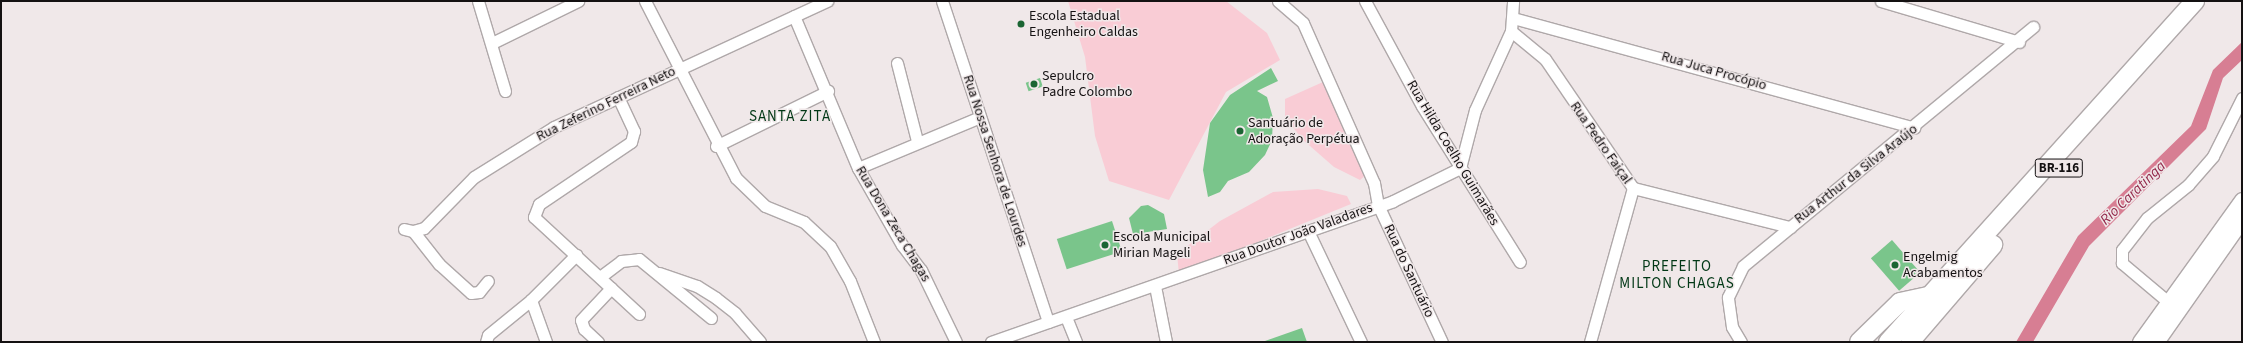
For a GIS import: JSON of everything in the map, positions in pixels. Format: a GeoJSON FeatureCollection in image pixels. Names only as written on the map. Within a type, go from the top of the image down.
{"type":"FeatureCollection","features":[{"type":"Feature","properties":{"kind":"highway","name":"BR-116"},"geometry":{"type":"LineString","coordinates":[[1888,342],[1932,295],[2195,1]]}},
{"type":"Feature","properties":{"kind":"highway","name":"BR-116"},"geometry":{"type":"LineString","coordinates":[[1912,341],[2148,62],[2208,1]]}},
{"type":"Feature","properties":{"kind":"highway"},"geometry":{"type":"LineString","coordinates":[[1859,342],[1900,302],[1932,295]]}},
{"type":"Feature","properties":{"kind":"main road"},"geometry":{"type":"LineString","coordinates":[[2156,342],[2172,306],[2242,200]]}},
{"type":"Feature","properties":{"kind":"main road"},"geometry":{"type":"LineString","coordinates":[[2140,342],[2172,306],[2242,219]]}},
{"type":"Feature","properties":{"kind":"street"},"geometry":{"type":"LineString","coordinates":[[478,1],[505,91]]}},
{"type":"Feature","properties":{"kind":"street"},"geometry":{"type":"LineString","coordinates":[[492,44],[578,1]]}},
{"type":"Feature","properties":{"kind":"street"},"geometry":{"type":"LineString","coordinates":[[645,1],[716,146],[736,178],[765,206],[804,222],[830,246],[850,281],[874,342]]}},
{"type":"Feature","properties":{"kind":"street","name":"Rua Zeferino Ferreira Neto"},"geometry":{"type":"LineString","coordinates":[[488,281],[479,292],[471,293],[439,264],[409,230],[424,228],[453,196],[496,160],[618,97],[827,1]]}},
{"type":"Feature","properties":{"kind":"street","name":"Rua Nossa Senhora de Lourdes"},"geometry":{"type":"LineString","coordinates":[[942,1],[1048,322]]}},
{"type":"Feature","properties":{"kind":"street","name":"Rua do Santuário"},"geometry":{"type":"LineString","coordinates":[[1278,1],[1303,23],[1374,183],[1378,205],[1442,342]]}},
{"type":"Feature","properties":{"kind":"street","name":"Rua Hilda Coelho Guimarães"},"geometry":{"type":"LineString","coordinates":[[1365,1],[1460,168],[1520,262]]}},
{"type":"Feature","properties":{"kind":"street"},"geometry":{"type":"LineString","coordinates":[[1460,168],[1475,110],[1511,31],[1513,1]]}},
{"type":"Feature","properties":{"kind":"street"},"geometry":{"type":"LineString","coordinates":[[1881,1],[2019,42]]}},
{"type":"Feature","properties":{"kind":"street","name":"Rua Dona Zeca Chagas"},"geometry":{"type":"LineString","coordinates":[[794,16],[828,91],[858,168],[902,245],[921,270],[956,342]]}},
{"type":"Feature","properties":{"kind":"street","name":"Rua Juca Procópio"},"geometry":{"type":"LineString","coordinates":[[1513,18],[1914,128]]}},
{"type":"Feature","properties":{"kind":"street","name":"Rua Arthur da Silva Araújo"},"geometry":{"type":"LineString","coordinates":[[1741,342],[1728,312],[1732,283],[1743,266],[2019,42],[2033,27]]}},
{"type":"Feature","properties":{"kind":"street","name":"Rua Pedro Faiçal"},"geometry":{"type":"LineString","coordinates":[[1511,31],[1545,59],[1633,188],[1790,227]]}},
{"type":"Feature","properties":{"kind":"street"},"geometry":{"type":"LineString","coordinates":[[897,63],[917,141]]}},
{"type":"Feature","properties":{"kind":"street"},"geometry":{"type":"LineString","coordinates":[[716,146],[828,91]]}},
{"type":"Feature","properties":{"kind":"street"},"geometry":{"type":"LineString","coordinates":[[618,97],[634,131],[631,142],[534,210],[538,223],[576,255],[639,314]]}},
{"type":"Feature","properties":{"kind":"street"},"geometry":{"type":"LineString","coordinates":[[2172,306],[2122,263],[2122,250],[2147,218],[2206,166],[2242,98]]}},
{"type":"Feature","properties":{"kind":"street"},"geometry":{"type":"LineString","coordinates":[[858,168],[917,141],[980,117]]}},
{"type":"Feature","properties":{"kind":"street","name":"Rua Doutor João Valadares"},"geometry":{"type":"LineString","coordinates":[[991,342],[1155,286],[1308,231],[1378,205],[1460,168]]}},
{"type":"Feature","properties":{"kind":"street"},"geometry":{"type":"LineString","coordinates":[[1590,342],[1633,188]]}},
{"type":"Feature","properties":{"kind":"street"},"geometry":{"type":"LineString","coordinates":[[1308,231],[1361,342]]}},
{"type":"Feature","properties":{"kind":"street"},"geometry":{"type":"LineString","coordinates":[[486,342],[488,335],[531,300],[576,255]]}},
{"type":"Feature","properties":{"kind":"street"},"geometry":{"type":"LineString","coordinates":[[600,277],[629,257],[639,259],[711,318]]}},
{"type":"Feature","properties":{"kind":"street"},"geometry":{"type":"LineString","coordinates":[[657,273],[697,286],[716,298],[735,313],[760,342]]}},
{"type":"Feature","properties":{"kind":"street"},"geometry":{"type":"LineString","coordinates":[[1155,286],[1166,342]]}},
{"type":"Feature","properties":{"kind":"street"},"geometry":{"type":"LineString","coordinates":[[594,338],[582,324],[583,316],[611,288]]}},
{"type":"Feature","properties":{"kind":"street"},"geometry":{"type":"LineString","coordinates":[[531,300],[546,342]]}},
{"type":"Feature","properties":{"kind":"street"},"geometry":{"type":"LineString","coordinates":[[1066,317],[1076,342]]}},
{"type":"Feature","properties":{"kind":"shaded area"},"geometry":{"type":"Polygon","coordinates":[[[1068,1],[1226,1],[1267,33],[1280,60],[1226,92],[1169,200],[1109,181],[1095,136],[1085,57],[1068,1]]]}},
{"type":"Feature","properties":{"kind":"shaded area"},"geometry":{"type":"Polygon","coordinates":[[[1323,82],[1367,174],[1360,180],[1334,167],[1302,139],[1285,117],[1285,99],[1323,82]]]}},
{"type":"Feature","properties":{"kind":"shaded area"},"geometry":{"type":"Polygon","coordinates":[[[1318,189],[1347,196],[1351,204],[1179,274],[1177,254],[1220,221],[1273,192],[1318,189]]]}},
{"type":"Feature","properties":{"kind":"water","name":"Rio Caratinga"},"geometry":{"type":"Polygon","coordinates":[[[2242,42],[2242,60],[2223,78],[2206,129],[2089,246],[2033,342],[2016,342],[2078,236],[2191,126],[2213,70],[2242,42]]]}},
{"type":"Feature","properties":{"kind":"building","name":"Santuário de Adoração Perpétua"},"geometry":{"type":"Polygon","coordinates":[[[1271,68],[1278,81],[1257,91],[1267,97],[1273,118],[1272,140],[1265,155],[1249,172],[1228,181],[1220,192],[1208,197],[1203,170],[1210,123],[1230,95],[1271,68]]]}},
{"type":"Feature","properties":{"kind":"building","name":"Sepulcro Padre Colombo"},"geometry":{"type":"Polygon","coordinates":[[[1040,78],[1043,87],[1029,91],[1026,83],[1040,78]]]}},
{"type":"Feature","properties":{"kind":"building"},"geometry":{"type":"Polygon","coordinates":[[[1148,205],[1164,214],[1167,229],[1141,233],[1134,238],[1129,218],[1141,206],[1148,205]]]}},
{"type":"Feature","properties":{"kind":"building","name":"Escola Municipal Mirian Mageli"},"geometry":{"type":"Polygon","coordinates":[[[1112,221],[1122,251],[1067,269],[1057,239],[1112,221]]]}},
{"type":"Feature","properties":{"kind":"building","name":"Engelmig Acabamentos"},"geometry":{"type":"Polygon","coordinates":[[[1892,240],[1920,272],[1899,291],[1871,258],[1892,240]]]}},
{"type":"Feature","properties":{"kind":"building"},"geometry":{"type":"Polygon","coordinates":[[[1302,328],[1307,342],[1265,342],[1265,341],[1302,328]]]}},
{"type":"Feature","properties":{"kind":"place","name":"Escola Estadual Engenheiro Caldas"},"geometry":{"type":"Point","coordinates":[1021,24]}},
{"type":"Feature","properties":{"kind":"place","name":"Sepulcro Padre Colombo"},"geometry":{"type":"Point","coordinates":[1034,84]}},
{"type":"Feature","properties":{"kind":"place","name":"Santuário de Adoração Perpétua"},"geometry":{"type":"Point","coordinates":[1240,131]}},
{"type":"Feature","properties":{"kind":"place","name":"Escola Municipal Mirian Mageli"},"geometry":{"type":"Point","coordinates":[1105,245]}},
{"type":"Feature","properties":{"kind":"place","name":"Engelmig Acabamentos"},"geometry":{"type":"Point","coordinates":[1895,265]}},
{"type":"Feature","properties":{"kind":"district","name":"SANTA ZITA"},"geometry":{"type":"Point","coordinates":[790,117]}},
{"type":"Feature","properties":{"kind":"district","name":"PREFEITO MILTON CHAGAS"},"geometry":{"type":"Point","coordinates":[1677,274]}}]}
